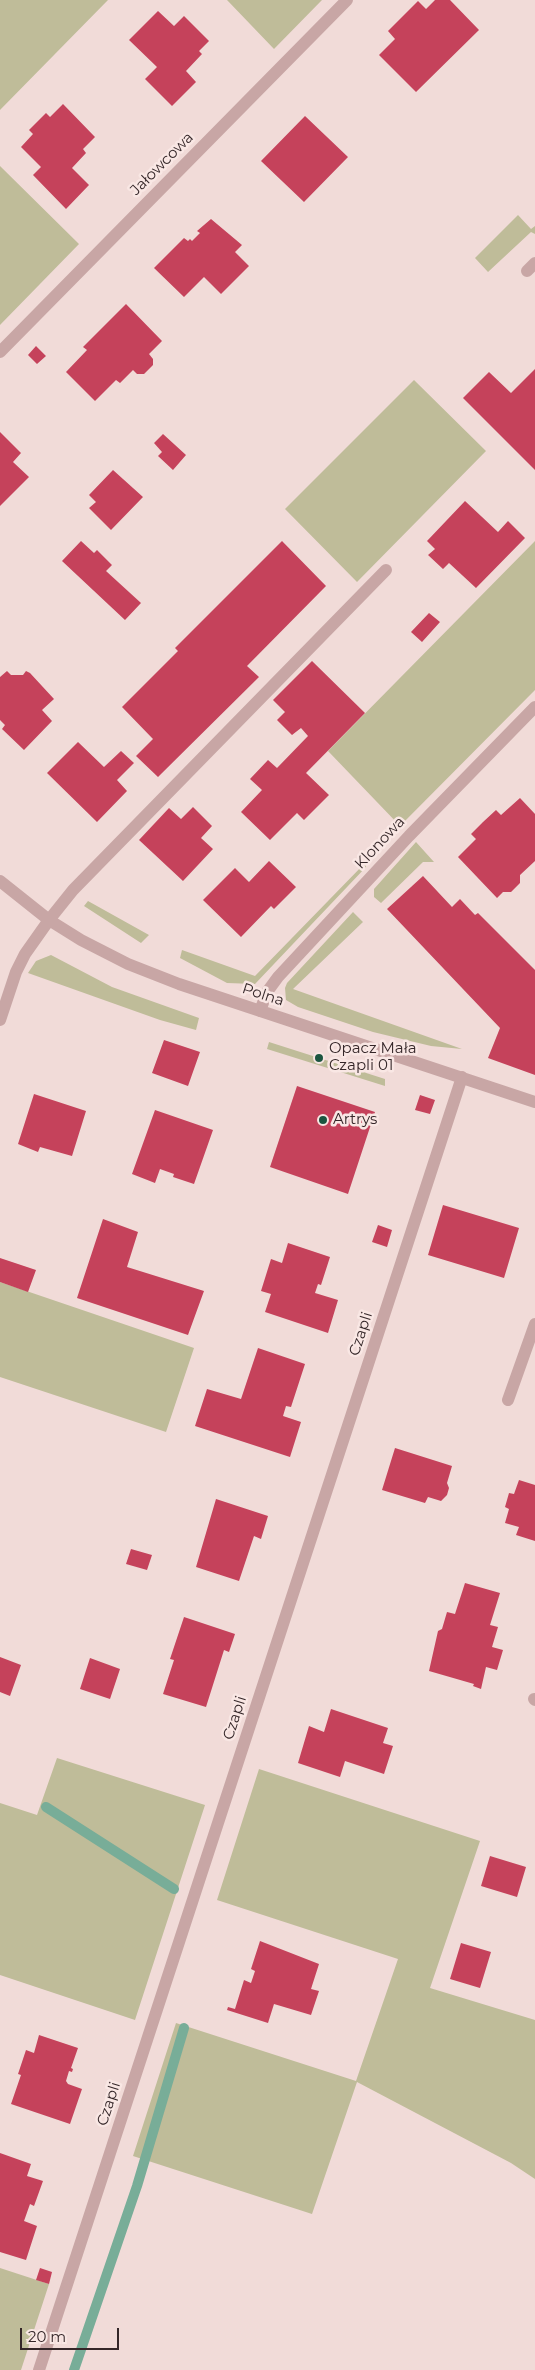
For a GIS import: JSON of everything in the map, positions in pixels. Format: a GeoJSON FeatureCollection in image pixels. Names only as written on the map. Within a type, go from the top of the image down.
{"type":"FeatureCollection","features":[{"type":"Feature","properties":{"kind":"street","name":"Jałowcowa"},"geometry":{"type":"LineString","coordinates":[[0,352],[347,0]]}},
{"type":"Feature","properties":{"kind":"street"},"geometry":{"type":"LineString","coordinates":[[0,1020],[20,964],[49,920],[73,890],[386,570]]}},
{"type":"Feature","properties":{"kind":"street","name":"Klonowa"},"geometry":{"type":"LineString","coordinates":[[260,1011],[266,992],[278,977],[415,829],[535,707]]}},
{"type":"Feature","properties":{"kind":"street","name":"Polna"},"geometry":{"type":"LineString","coordinates":[[0,881],[49,920],[81,940],[128,964],[179,984],[535,1102]]}},
{"type":"Feature","properties":{"kind":"street","name":"Czapli"},"geometry":{"type":"LineString","coordinates":[[39,2370],[462,1077]]}},
{"type":"Feature","properties":{"kind":"street"},"geometry":{"type":"LineString","coordinates":[[508,1400],[535,1324]]}},
{"type":"Feature","properties":{"kind":"shaded area"},"geometry":{"type":"Polygon","coordinates":[[[0,0],[108,0],[0,110],[0,0]]]}},
{"type":"Feature","properties":{"kind":"shaded area"},"geometry":{"type":"Polygon","coordinates":[[[227,0],[322,0],[274,49],[227,0]]]}},
{"type":"Feature","properties":{"kind":"shaded area"},"geometry":{"type":"Polygon","coordinates":[[[0,166],[79,244],[0,325],[0,166]]]}},
{"type":"Feature","properties":{"kind":"shaded area"},"geometry":{"type":"Polygon","coordinates":[[[518,215],[531,229],[535,226],[535,234],[531,232],[488,272],[475,258],[518,215]]]}},
{"type":"Feature","properties":{"kind":"shaded area"},"geometry":{"type":"Polygon","coordinates":[[[414,380],[486,451],[357,582],[285,509],[414,380]]]}},
{"type":"Feature","properties":{"kind":"shaded area"},"geometry":{"type":"Polygon","coordinates":[[[535,541],[535,690],[400,826],[328,751],[535,541]]]}},
{"type":"Feature","properties":{"kind":"shaded area"},"geometry":{"type":"Polygon","coordinates":[[[416,842],[434,862],[423,862],[381,903],[374,897],[374,889],[416,842]]]}},
{"type":"Feature","properties":{"kind":"shaded area"},"geometry":{"type":"Polygon","coordinates":[[[365,863],[366,867],[255,984],[227,983],[180,958],[182,950],[255,976],[365,863]]]}},
{"type":"Feature","properties":{"kind":"shaded area"},"geometry":{"type":"Polygon","coordinates":[[[88,901],[149,935],[141,943],[84,906],[88,901]]]}},
{"type":"Feature","properties":{"kind":"shaded area"},"geometry":{"type":"Polygon","coordinates":[[[353,912],[363,922],[293,989],[462,1049],[431,1046],[373,1032],[298,1007],[286,1000],[285,988],[287,983],[353,912]]]}},
{"type":"Feature","properties":{"kind":"shaded area"},"geometry":{"type":"Polygon","coordinates":[[[51,955],[112,987],[199,1018],[196,1030],[160,1020],[28,973],[36,961],[51,955]]]}},
{"type":"Feature","properties":{"kind":"shaded area"},"geometry":{"type":"Polygon","coordinates":[[[269,1042],[385,1079],[385,1086],[267,1049],[269,1042]]]}},
{"type":"Feature","properties":{"kind":"shaded area"},"geometry":{"type":"Polygon","coordinates":[[[0,1282],[194,1348],[166,1432],[0,1377],[0,1282]]]}},
{"type":"Feature","properties":{"kind":"shaded area"},"geometry":{"type":"Polygon","coordinates":[[[57,1758],[205,1805],[135,2020],[0,1975],[0,1803],[37,1815],[57,1758]]]}},
{"type":"Feature","properties":{"kind":"shaded area"},"geometry":{"type":"Polygon","coordinates":[[[259,1769],[480,1841],[430,1988],[535,2020],[535,2179],[511,2163],[357,2082],[312,2214],[133,2156],[176,2023],[356,2081],[398,1959],[217,1900],[259,1769]]]}},
{"type":"Feature","properties":{"kind":"shaded area"},"geometry":{"type":"Polygon","coordinates":[[[0,2268],[49,2284],[21,2370],[0,2370],[0,2268]]]}},
{"type":"Feature","properties":{"kind":"building"},"geometry":{"type":"Polygon","coordinates":[[[435,0],[450,0],[479,30],[416,92],[379,55],[395,39],[388,31],[418,1],[426,9],[435,0]]]}},
{"type":"Feature","properties":{"kind":"building"},"geometry":{"type":"Polygon","coordinates":[[[158,11],[174,26],[184,16],[209,41],[199,51],[202,54],[186,71],[196,82],[172,106],[145,79],[157,67],[129,40],[158,11]]]}},
{"type":"Feature","properties":{"kind":"building"},"geometry":{"type":"Polygon","coordinates":[[[63,104],[95,137],[83,149],[86,153],[72,168],[89,185],[66,209],[33,175],[41,167],[21,147],[33,134],[29,130],[46,113],[50,117],[63,104]]]}},
{"type":"Feature","properties":{"kind":"building"},"geometry":{"type":"Polygon","coordinates":[[[305,116],[348,157],[304,202],[261,161],[305,116]]]}},
{"type":"Feature","properties":{"kind":"building"},"geometry":{"type":"Polygon","coordinates":[[[211,219],[242,245],[235,252],[249,266],[221,294],[204,277],[184,297],[154,268],[184,238],[192,241],[200,233],[197,231],[211,219]]]}},
{"type":"Feature","properties":{"kind":"building"},"geometry":{"type":"Polygon","coordinates":[[[126,304],[162,341],[149,354],[153,359],[153,365],[144,374],[137,374],[133,370],[120,383],[116,380],[95,401],[66,372],[87,350],[83,347],[126,304]]]}},
{"type":"Feature","properties":{"kind":"building"},"geometry":{"type":"Polygon","coordinates":[[[36,346],[46,356],[37,364],[28,355],[36,346]]]}},
{"type":"Feature","properties":{"kind":"building"},"geometry":{"type":"Polygon","coordinates":[[[535,369],[535,470],[463,398],[489,372],[511,393],[535,369]]]}},
{"type":"Feature","properties":{"kind":"building"},"geometry":{"type":"Polygon","coordinates":[[[0,432],[21,453],[13,462],[29,477],[0,506],[0,432]]]}},
{"type":"Feature","properties":{"kind":"building"},"geometry":{"type":"Polygon","coordinates":[[[163,434],[186,455],[173,470],[158,456],[162,452],[154,443],[163,434]]]}},
{"type":"Feature","properties":{"kind":"building"},"geometry":{"type":"Polygon","coordinates":[[[113,470],[143,497],[111,530],[89,508],[96,502],[89,495],[113,470]]]}},
{"type":"Feature","properties":{"kind":"building"},"geometry":{"type":"Polygon","coordinates":[[[465,501],[498,532],[508,521],[525,538],[476,588],[449,563],[443,569],[428,555],[435,549],[427,541],[465,501]]]}},
{"type":"Feature","properties":{"kind":"building"},"geometry":{"type":"Polygon","coordinates":[[[81,541],[94,553],[97,550],[112,565],[106,571],[141,603],[125,620],[62,561],[81,541]]]}},
{"type":"Feature","properties":{"kind":"building"},"geometry":{"type":"Polygon","coordinates":[[[282,541],[326,586],[247,666],[259,677],[158,777],[136,756],[153,739],[122,707],[178,651],[175,648],[282,541]]]}},
{"type":"Feature","properties":{"kind":"building"},"geometry":{"type":"Polygon","coordinates":[[[429,613],[440,622],[422,642],[411,632],[429,613]]]}},
{"type":"Feature","properties":{"kind":"building"},"geometry":{"type":"Polygon","coordinates":[[[312,661],[365,713],[306,773],[329,795],[304,820],[297,813],[270,840],[241,812],[262,790],[250,779],[268,760],[277,768],[308,736],[301,728],[292,735],[277,720],[285,712],[273,700],[312,661]]]}},
{"type":"Feature","properties":{"kind":"building"},"geometry":{"type":"Polygon","coordinates":[[[7,671],[11,675],[23,675],[26,671],[30,673],[54,699],[42,710],[52,721],[24,750],[2,729],[5,725],[0,720],[0,677],[7,671]]]}},
{"type":"Feature","properties":{"kind":"building"},"geometry":{"type":"Polygon","coordinates":[[[78,742],[104,767],[121,751],[134,763],[117,780],[127,791],[97,822],[47,773],[78,742]]]}},
{"type":"Feature","properties":{"kind":"building"},"geometry":{"type":"Polygon","coordinates":[[[520,798],[535,814],[535,861],[520,875],[520,883],[511,892],[503,892],[497,898],[458,857],[476,839],[471,834],[483,822],[496,810],[501,815],[520,798]]]}},
{"type":"Feature","properties":{"kind":"building"},"geometry":{"type":"Polygon","coordinates":[[[193,807],[212,826],[201,838],[213,849],[183,881],[139,840],[169,808],[181,819],[193,807]]]}},
{"type":"Feature","properties":{"kind":"building"},"geometry":{"type":"Polygon","coordinates":[[[269,861],[296,887],[274,909],[271,906],[241,937],[203,900],[235,868],[249,882],[269,861]]]}},
{"type":"Feature","properties":{"kind":"building"},"geometry":{"type":"Polygon","coordinates":[[[423,876],[452,907],[460,899],[475,915],[478,913],[535,970],[535,1075],[488,1058],[500,1028],[387,909],[423,876]]]}},
{"type":"Feature","properties":{"kind":"building"},"geometry":{"type":"Polygon","coordinates":[[[164,1040],[200,1052],[188,1086],[152,1073],[164,1040]]]}},
{"type":"Feature","properties":{"kind":"building"},"geometry":{"type":"Polygon","coordinates":[[[297,1086],[375,1112],[348,1194],[270,1167],[297,1086]]]}},
{"type":"Feature","properties":{"kind":"building"},"geometry":{"type":"Polygon","coordinates":[[[34,1094],[86,1111],[72,1156],[40,1147],[38,1152],[18,1144],[34,1094]]]}},
{"type":"Feature","properties":{"kind":"building"},"geometry":{"type":"Polygon","coordinates":[[[420,1095],[435,1100],[430,1114],[415,1110],[420,1095]]]}},
{"type":"Feature","properties":{"kind":"building"},"geometry":{"type":"Polygon","coordinates":[[[155,1110],[213,1130],[194,1184],[173,1177],[174,1174],[160,1169],[155,1183],[132,1174],[155,1110]]]}},
{"type":"Feature","properties":{"kind":"building"},"geometry":{"type":"Polygon","coordinates":[[[443,1205],[519,1228],[504,1278],[428,1255],[443,1205]]]}},
{"type":"Feature","properties":{"kind":"building"},"geometry":{"type":"Polygon","coordinates":[[[103,1219],[138,1232],[127,1267],[204,1291],[188,1335],[77,1298],[103,1219]]]}},
{"type":"Feature","properties":{"kind":"building"},"geometry":{"type":"Polygon","coordinates":[[[378,1225],[392,1230],[387,1247],[372,1242],[378,1225]]]}},
{"type":"Feature","properties":{"kind":"building"},"geometry":{"type":"Polygon","coordinates":[[[288,1243],[330,1257],[321,1285],[318,1284],[315,1293],[338,1300],[328,1333],[265,1312],[271,1294],[261,1291],[271,1259],[282,1263],[288,1243]]]}},
{"type":"Feature","properties":{"kind":"building"},"geometry":{"type":"Polygon","coordinates":[[[0,1258],[36,1270],[28,1292],[0,1282],[0,1258]]]}},
{"type":"Feature","properties":{"kind":"building"},"geometry":{"type":"Polygon","coordinates":[[[258,1348],[305,1364],[291,1407],[286,1406],[283,1416],[301,1422],[290,1457],[195,1426],[207,1389],[241,1399],[258,1348]]]}},
{"type":"Feature","properties":{"kind":"building"},"geometry":{"type":"Polygon","coordinates":[[[395,1448],[452,1466],[447,1483],[449,1488],[447,1495],[441,1501],[428,1497],[425,1503],[382,1490],[395,1448]]]}},
{"type":"Feature","properties":{"kind":"building"},"geometry":{"type":"Polygon","coordinates":[[[519,1480],[535,1485],[535,1541],[516,1535],[519,1527],[505,1523],[509,1509],[505,1507],[509,1493],[514,1494],[519,1480]]]}},
{"type":"Feature","properties":{"kind":"building"},"geometry":{"type":"Polygon","coordinates":[[[216,1499],[268,1516],[261,1539],[254,1536],[239,1581],[196,1567],[216,1499]]]}},
{"type":"Feature","properties":{"kind":"building"},"geometry":{"type":"Polygon","coordinates":[[[131,1549],[152,1555],[147,1570],[126,1564],[131,1549]]]}},
{"type":"Feature","properties":{"kind":"building"},"geometry":{"type":"Polygon","coordinates":[[[465,1583],[500,1593],[490,1625],[498,1627],[492,1647],[503,1650],[497,1670],[486,1667],[481,1689],[473,1686],[474,1684],[429,1671],[438,1631],[442,1629],[447,1612],[455,1614],[465,1583]]]}},
{"type":"Feature","properties":{"kind":"building"},"geometry":{"type":"Polygon","coordinates":[[[184,1617],[235,1634],[229,1652],[224,1650],[206,1707],[163,1694],[174,1660],[170,1659],[184,1617]]]}},
{"type":"Feature","properties":{"kind":"building"},"geometry":{"type":"Polygon","coordinates":[[[0,1657],[21,1665],[10,1696],[0,1692],[0,1657]]]}},
{"type":"Feature","properties":{"kind":"building"},"geometry":{"type":"Polygon","coordinates":[[[90,1658],[120,1669],[110,1699],[80,1689],[90,1658]]]}},
{"type":"Feature","properties":{"kind":"building"},"geometry":{"type":"Polygon","coordinates":[[[331,1709],[388,1728],[383,1743],[393,1746],[384,1774],[345,1761],[340,1777],[298,1763],[309,1726],[324,1732],[331,1709]]]}},
{"type":"Feature","properties":{"kind":"building"},"geometry":{"type":"Polygon","coordinates":[[[490,1856],[526,1867],[517,1897],[481,1886],[490,1856]]]}},
{"type":"Feature","properties":{"kind":"building"},"geometry":{"type":"Polygon","coordinates":[[[260,1941],[319,1964],[311,1989],[319,1991],[311,2015],[274,2004],[268,2023],[227,2010],[228,2007],[235,2009],[244,1980],[251,1983],[255,1971],[251,1969],[260,1941]]]}},
{"type":"Feature","properties":{"kind":"building"},"geometry":{"type":"Polygon","coordinates":[[[461,1943],[491,1952],[480,1988],[450,1979],[461,1943]]]}},
{"type":"Feature","properties":{"kind":"building"},"geometry":{"type":"Polygon","coordinates":[[[39,2035],[78,2048],[71,2068],[73,2069],[72,2072],[69,2071],[66,2081],[68,2084],[82,2089],[70,2124],[11,2104],[21,2075],[18,2074],[26,2050],[34,2053],[39,2035]]]}},
{"type":"Feature","properties":{"kind":"building"},"geometry":{"type":"Polygon","coordinates":[[[0,2153],[31,2164],[27,2176],[43,2181],[34,2206],[30,2204],[24,2221],[37,2226],[26,2260],[0,2252],[0,2153]]]}},
{"type":"Feature","properties":{"kind":"building"},"geometry":{"type":"Polygon","coordinates":[[[40,2268],[52,2272],[49,2284],[36,2280],[40,2268]]]}},
{"type":"Feature","properties":{"kind":"waterway"},"geometry":{"type":"LineString","coordinates":[[46,1807],[174,1889]]}},
{"type":"Feature","properties":{"kind":"waterway"},"geometry":{"type":"LineString","coordinates":[[74,2370],[137,2186],[184,2028]]}},
{"type":"Feature","properties":{"kind":"place","name":"Opacz Mała Czapli 01"},"geometry":{"type":"Point","coordinates":[319,1058]}},
{"type":"Feature","properties":{"kind":"place","name":"Artrys"},"geometry":{"type":"Point","coordinates":[323,1120]}}]}
